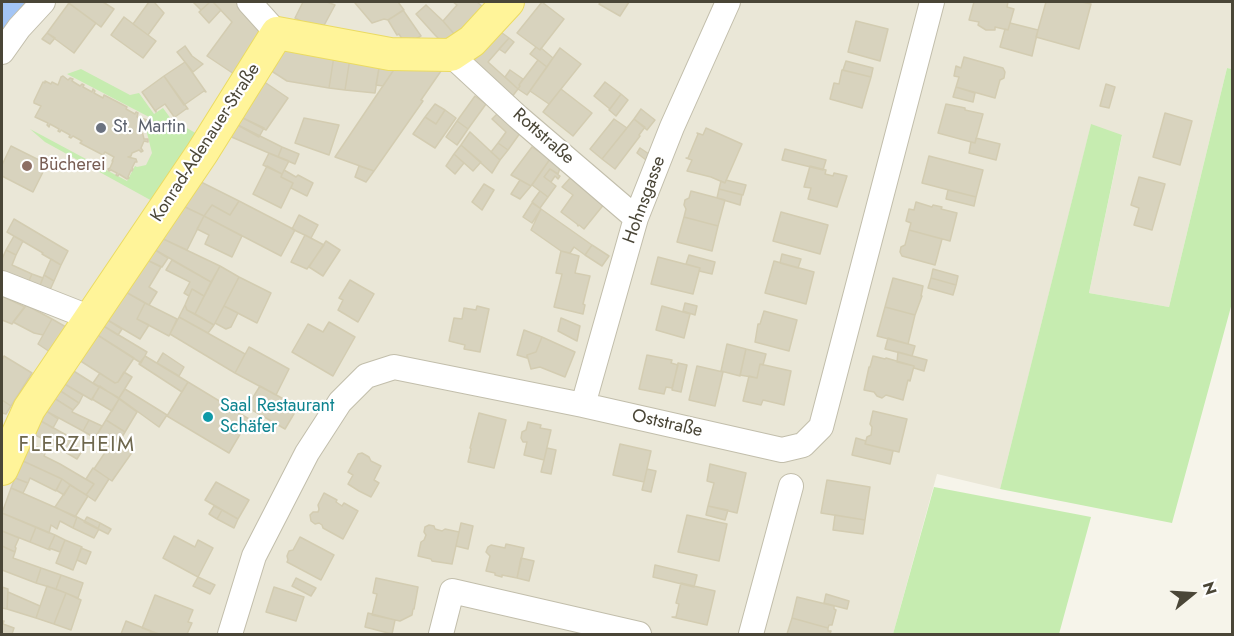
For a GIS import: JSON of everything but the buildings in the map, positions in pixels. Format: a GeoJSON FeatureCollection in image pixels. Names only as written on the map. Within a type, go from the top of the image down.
{"type":"FeatureCollection","features":[{"type":"Feature","properties":{"kind":"main road"},"geometry":{"type":"LineString","coordinates":[[277,33],[390,54],[451,55],[472,41],[508,2]]}},
{"type":"Feature","properties":{"kind":"main road","name":"Konrad-Adenauer-Straße"},"geometry":{"type":"LineString","coordinates":[[2,469],[29,409],[202,153],[277,33]]}},
{"type":"Feature","properties":{"kind":"street"},"geometry":{"type":"LineString","coordinates":[[2,52],[19,28],[43,2]]}},
{"type":"Feature","properties":{"kind":"street"},"geometry":{"type":"LineString","coordinates":[[249,2],[277,33]]}},
{"type":"Feature","properties":{"kind":"street","name":"Hohnsgasse"},"geometry":{"type":"LineString","coordinates":[[583,405],[636,218],[672,127],[728,2]]}},
{"type":"Feature","properties":{"kind":"street","name":"Oststraße"},"geometry":{"type":"LineString","coordinates":[[230,634],[254,556],[307,453],[340,402],[366,376],[394,367],[583,405],[782,450],[803,445],[821,426],[932,2]]}},
{"type":"Feature","properties":{"kind":"street","name":"Rottstraße"},"geometry":{"type":"LineString","coordinates":[[451,55],[518,117],[636,218]]}},
{"type":"Feature","properties":{"kind":"street"},"geometry":{"type":"LineString","coordinates":[[2,283],[91,318]]}},
{"type":"Feature","properties":{"kind":"street"},"geometry":{"type":"LineString","coordinates":[[751,634],[791,486]]}},
{"type":"Feature","properties":{"kind":"street"},"geometry":{"type":"LineString","coordinates":[[441,634],[452,591],[639,634]]}},
{"type":"Feature","properties":{"kind":"shaded area"},"geometry":{"type":"Polygon","coordinates":[[[2,2],[1232,2],[1232,69],[1227,68],[1169,307],[1089,293],[1122,136],[1091,125],[1000,489],[937,474],[893,634],[2,634],[2,2]]]}},
{"type":"Feature","properties":{"kind":"green space"},"geometry":{"type":"Polygon","coordinates":[[[2,2],[38,2],[2,48],[2,2]]]}},
{"type":"Feature","properties":{"kind":"green space"},"geometry":{"type":"Polygon","coordinates":[[[1227,68],[1232,69],[1232,303],[1172,523],[1000,489],[1091,124],[1122,135],[1089,293],[1169,307],[1227,68]]]}},
{"type":"Feature","properties":{"kind":"green space"},"geometry":{"type":"Polygon","coordinates":[[[81,69],[130,95],[139,93],[154,114],[163,108],[171,119],[199,135],[154,202],[45,142],[30,129],[127,181],[135,166],[146,165],[152,153],[147,133],[149,117],[67,74],[81,69]]]}},
{"type":"Feature","properties":{"kind":"green space"},"geometry":{"type":"Polygon","coordinates":[[[934,487],[1091,517],[1059,634],[893,634],[934,487]]]}},
{"type":"Feature","properties":{"kind":"waterway"},"geometry":{"type":"LineString","coordinates":[[2,10],[8,2]]}},
{"type":"Feature","properties":{"kind":"place","name":"St. Martin"},"geometry":{"type":"Point","coordinates":[101,128]}},
{"type":"Feature","properties":{"kind":"place","name":"Bücherei"},"geometry":{"type":"Point","coordinates":[27,166]}},
{"type":"Feature","properties":{"kind":"place","name":"Saal Restaurant Schäfer"},"geometry":{"type":"Point","coordinates":[208,417]}},
{"type":"Feature","properties":{"kind":"district","name":"FLERZHEIM"},"geometry":{"type":"Point","coordinates":[77,446]}}]}
